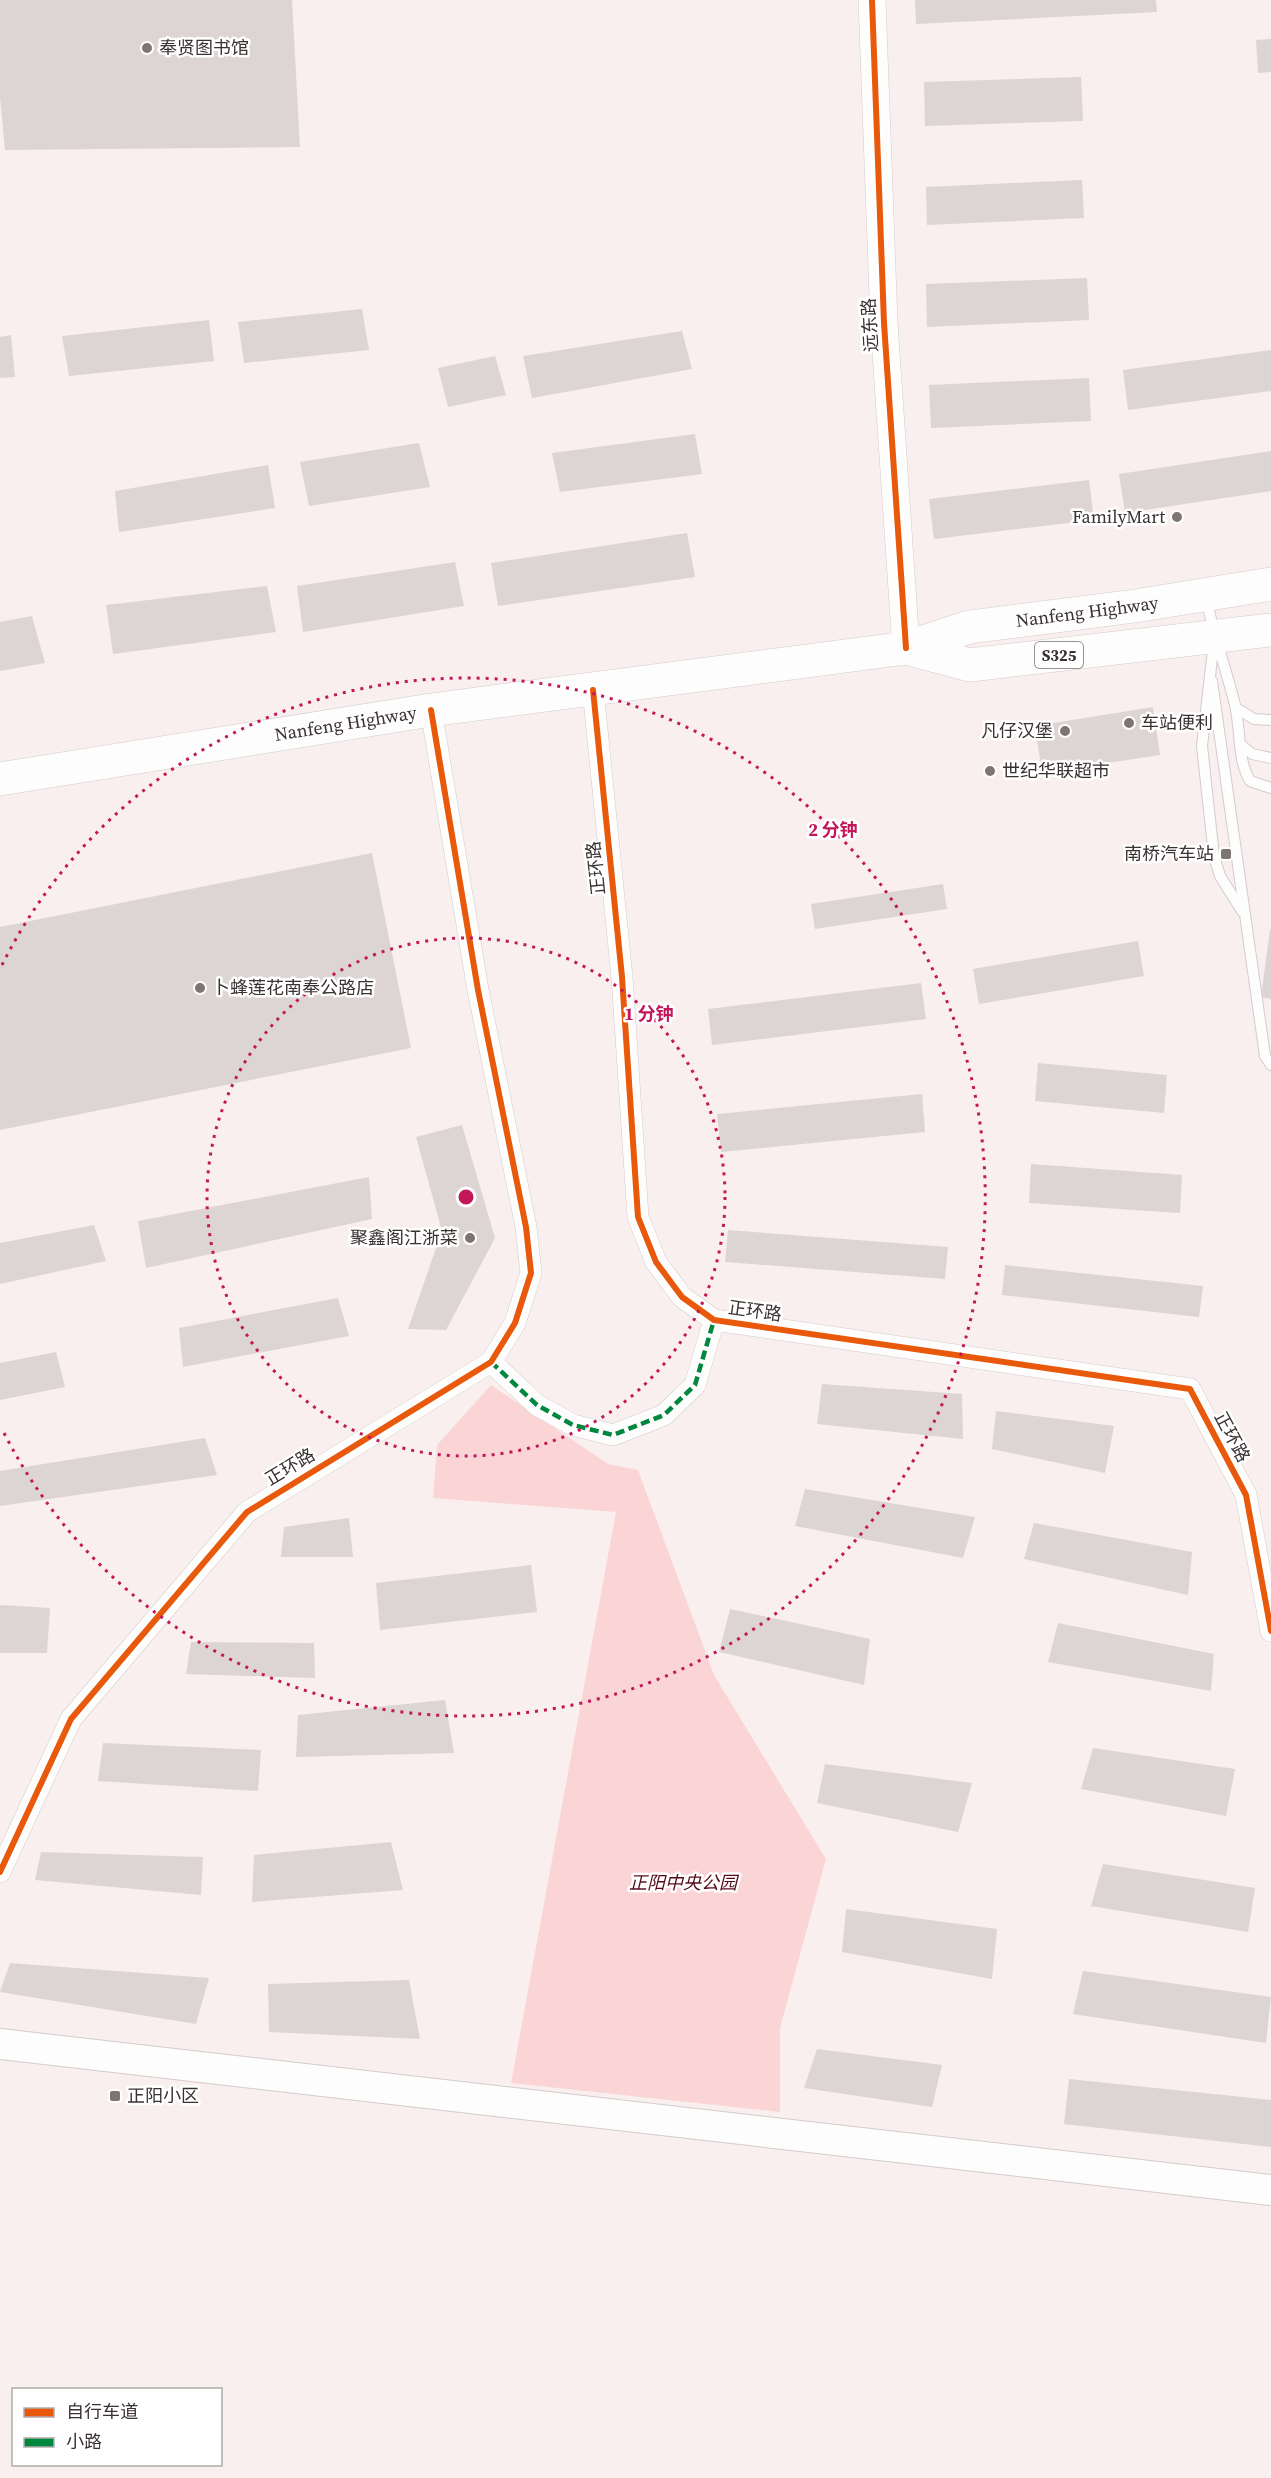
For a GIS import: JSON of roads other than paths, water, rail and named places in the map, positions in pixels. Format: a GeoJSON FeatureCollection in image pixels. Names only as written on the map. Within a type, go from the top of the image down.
{"type":"FeatureCollection","features":[{"type":"Feature","properties":{"kind":"main road","name":"Nanfeng Highway"},"geometry":{"type":"LineString","coordinates":[[0,779],[431,710],[906,648],[969,627],[1205,596],[1271,584]]}},
{"type":"Feature","properties":{"kind":"main road","name":"Nanfeng Highway"},"geometry":{"type":"LineString","coordinates":[[906,648],[970,665],[1271,630]]}},
{"type":"Feature","properties":{"kind":"main road"},"geometry":{"type":"LineString","coordinates":[[0,2043],[1271,2190]]}},
{"type":"Feature","properties":{"kind":"street","name":"远东路"},"geometry":{"type":"LineString","coordinates":[[872,0],[884,323],[906,648]]}},
{"type":"Feature","properties":{"kind":"street","name":"正环路"},"geometry":{"type":"LineString","coordinates":[[593,690],[622,977],[638,1217],[656,1262],[681,1297],[714,1320],[1190,1389],[1246,1495],[1271,1631]]}},
{"type":"Feature","properties":{"kind":"street","name":"正环路"},"geometry":{"type":"LineString","coordinates":[[0,1872],[71,1719],[247,1512],[491,1362],[515,1323],[531,1274],[526,1227],[478,990],[431,710]]}},
{"type":"Feature","properties":{"kind":"street"},"geometry":{"type":"LineString","coordinates":[[491,1362],[537,1405],[573,1425],[613,1435],[664,1414],[695,1385],[714,1320]]}},
{"type":"Feature","properties":{"kind":"lane"},"geometry":{"type":"LineString","coordinates":[[1205,596],[1214,638],[1236,708],[1244,771],[1250,782],[1271,788]]}},
{"type":"Feature","properties":{"kind":"lane"},"geometry":{"type":"LineString","coordinates":[[1214,638],[1212,681],[1202,746],[1214,856],[1220,876],[1245,916]]}},
{"type":"Feature","properties":{"kind":"lane"},"geometry":{"type":"LineString","coordinates":[[1212,681],[1265,1056],[1271,1065]]}},
{"type":"Feature","properties":{"kind":"lane"},"geometry":{"type":"LineString","coordinates":[[1236,708],[1254,719],[1271,720]]}},
{"type":"Feature","properties":{"kind":"lane"},"geometry":{"type":"LineString","coordinates":[[1240,744],[1252,754],[1271,758]]}},
{"type":"Feature","properties":{"kind":"place","name":"奉贤图书馆"},"geometry":{"type":"Point","coordinates":[147,48]}},
{"type":"Feature","properties":{"kind":"place","name":"FamilyMart"},"geometry":{"type":"Point","coordinates":[1177,517]}},
{"type":"Feature","properties":{"kind":"place","name":"车站便利"},"geometry":{"type":"Point","coordinates":[1129,723]}},
{"type":"Feature","properties":{"kind":"place","name":"凡仔汉堡"},"geometry":{"type":"Point","coordinates":[1065,731]}},
{"type":"Feature","properties":{"kind":"place","name":"世纪华联超市"},"geometry":{"type":"Point","coordinates":[990,771]}},
{"type":"Feature","properties":{"kind":"place","name":"南桥汽车站"},"geometry":{"type":"Point","coordinates":[1226,854]}},
{"type":"Feature","properties":{"kind":"place","name":"卜蜂莲花南奉公路店"},"geometry":{"type":"Point","coordinates":[200,988]}},
{"type":"Feature","properties":{"kind":"place","name":"聚鑫阁江浙菜"},"geometry":{"type":"Point","coordinates":[470,1238]}},
{"type":"Feature","properties":{"kind":"place","name":"正阳小区"},"geometry":{"type":"Point","coordinates":[115,2096]}},
{"type":"Feature","properties":{"kind":"park label","name":"正阳中央公园"},"geometry":{"type":"Point","coordinates":[683,1883]}}]}
